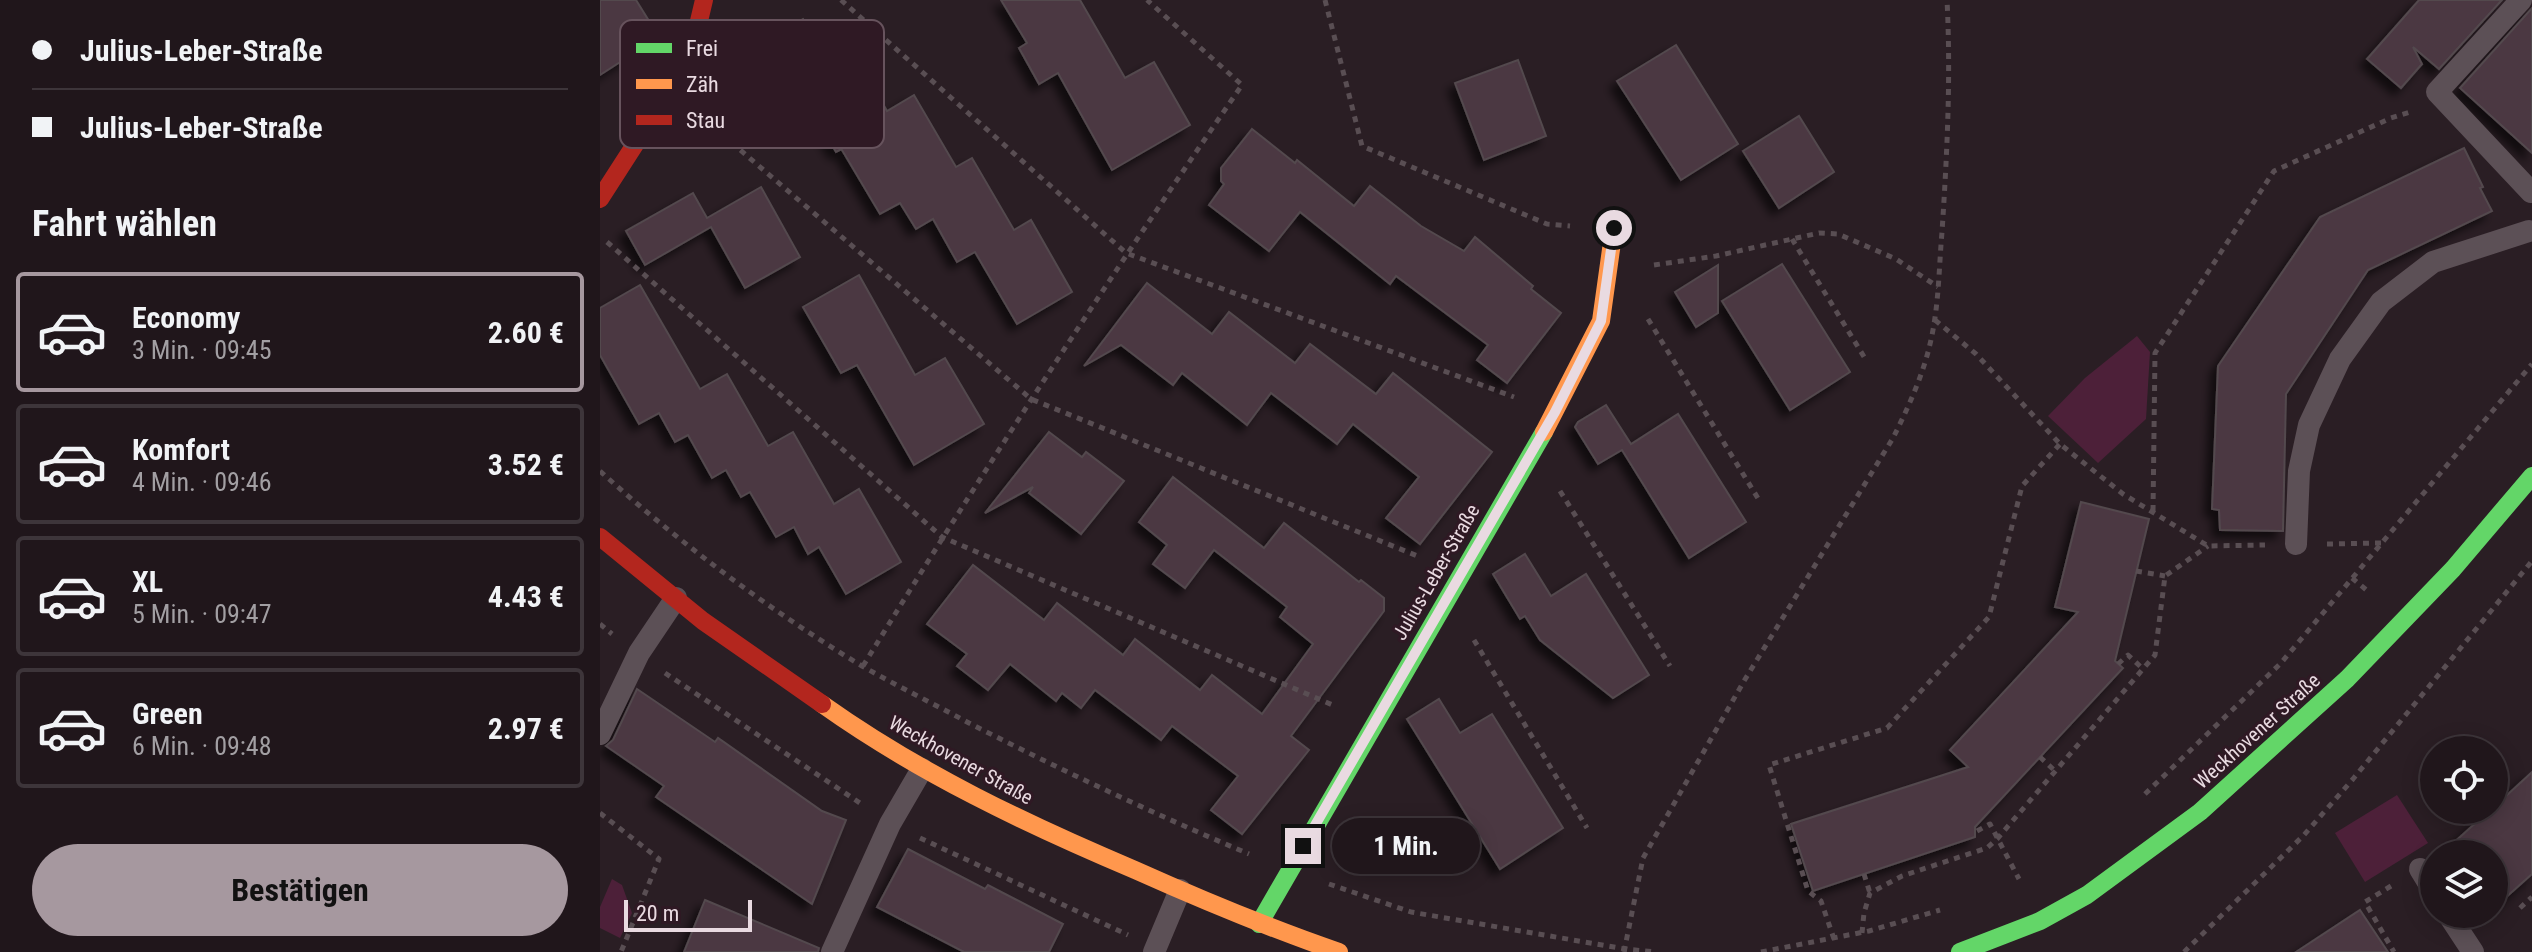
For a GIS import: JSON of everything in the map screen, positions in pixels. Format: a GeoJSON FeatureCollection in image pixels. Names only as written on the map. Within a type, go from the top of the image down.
{"type":"FeatureCollection","features":[{"type":"Feature","properties":{"kind":"street"},"geometry":{"type":"LineString","coordinates":[[699,20],[704,0]]}},
{"type":"Feature","properties":{"kind":"street"},"geometry":{"type":"LineString","coordinates":[[600,199],[633,148]]}},
{"type":"Feature","properties":{"kind":"street","name":"Julius-Leber-Straße"},"geometry":{"type":"LineString","coordinates":[[1259,924],[1555,412],[1601,321],[1614,228]]}},
{"type":"Feature","properties":{"kind":"street","name":"Weckhovener Straße"},"geometry":{"type":"LineString","coordinates":[[1960,952],[2040,921],[2087,895],[2200,812],[2347,679],[2453,569],[2532,476]]}},
{"type":"Feature","properties":{"kind":"street","name":"Weckhovener Straße"},"geometry":{"type":"LineString","coordinates":[[600,537],[703,621],[834,713],[922,769],[1057,837],[1259,924],[1339,952]]}},
{"type":"Feature","properties":{"kind":"lane"},"geometry":{"type":"LineString","coordinates":[[2296,544],[2299,471],[2309,425],[2340,359],[2381,302],[2433,262],[2530,234],[2525,222],[2532,192],[2437,92],[2521,0]]}},
{"type":"Feature","properties":{"kind":"lane"},"geometry":{"type":"LineString","coordinates":[[600,734],[639,653],[676,598]]}},
{"type":"Feature","properties":{"kind":"lane"},"geometry":{"type":"LineString","coordinates":[[836,949],[890,824],[922,769]]}},
{"type":"Feature","properties":{"kind":"lane"},"geometry":{"type":"LineString","coordinates":[[1154,952],[1180,890]]}},
{"type":"Feature","properties":{"kind":"lane"},"geometry":{"type":"LineString","coordinates":[[2457,928],[2473,952]]}},
{"type":"Feature","properties":{"kind":"path"},"geometry":{"type":"LineString","coordinates":[[841,0],[864,20]]}},
{"type":"Feature","properties":{"kind":"path"},"geometry":{"type":"LineString","coordinates":[[863,666],[942,537],[1126,253],[1242,85],[1147,0]]}},
{"type":"Feature","properties":{"kind":"path"},"geometry":{"type":"LineString","coordinates":[[1325,0],[1362,146],[1547,224],[1614,228],[1654,265],[1716,256],[1819,233],[1838,234],[1896,259],[1938,287]]}},
{"type":"Feature","properties":{"kind":"path"},"geometry":{"type":"LineString","coordinates":[[1625,951],[1643,858],[1744,681],[1893,438],[1922,370],[1932,338],[1947,162],[1947,0]]}},
{"type":"Feature","properties":{"kind":"path"},"geometry":{"type":"LineString","coordinates":[[884,38],[1126,253],[1555,412]]}},
{"type":"Feature","properties":{"kind":"path"},"geometry":{"type":"LineString","coordinates":[[1934,319],[1976,354],[2060,444],[2123,494],[2153,511],[2155,353],[2274,171],[2391,118],[2423,108],[2437,92]]}},
{"type":"Feature","properties":{"kind":"path"},"geometry":{"type":"LineString","coordinates":[[738,148],[1031,399],[1461,574]]}},
{"type":"Feature","properties":{"kind":"path"},"geometry":{"type":"LineString","coordinates":[[600,236],[942,537],[1374,722]]}},
{"type":"Feature","properties":{"kind":"path"},"geometry":{"type":"LineString","coordinates":[[1792,239],[1866,360]]}},
{"type":"Feature","properties":{"kind":"path"},"geometry":{"type":"LineString","coordinates":[[1646,314],[1759,500]]}},
{"type":"Feature","properties":{"kind":"path"},"geometry":{"type":"LineString","coordinates":[[2135,803],[2281,663],[2532,364]]}},
{"type":"Feature","properties":{"kind":"path"},"geometry":{"type":"LineString","coordinates":[[1834,939],[1821,901],[1808,891],[1769,765],[1887,728],[1989,617],[2022,486],[2060,444]]}},
{"type":"Feature","properties":{"kind":"path"},"geometry":{"type":"LineString","coordinates":[[1522,468],[1558,487],[1670,666]]}},
{"type":"Feature","properties":{"kind":"path"},"geometry":{"type":"LineString","coordinates":[[600,471],[752,592],[863,666],[1021,750],[1138,807],[1289,871],[1411,912],[1625,951],[1656,952]]}},
{"type":"Feature","properties":{"kind":"path"},"geometry":{"type":"LineString","coordinates":[[2136,571],[2165,576],[2208,546]]}},
{"type":"Feature","properties":{"kind":"path"},"geometry":{"type":"LineString","coordinates":[[2184,952],[2304,835],[2532,561]]}},
{"type":"Feature","properties":{"kind":"path"},"geometry":{"type":"LineString","coordinates":[[1870,893],[1902,876],[1987,848],[1997,839],[2155,655],[2165,576]]}},
{"type":"Feature","properties":{"kind":"path"},"geometry":{"type":"LineString","coordinates":[[1436,615],[1471,636],[1587,828]]}},
{"type":"Feature","properties":{"kind":"path"},"geometry":{"type":"LineString","coordinates":[[2118,664],[2128,655],[2143,669]]}},
{"type":"Feature","properties":{"kind":"path"},"geometry":{"type":"LineString","coordinates":[[2040,757],[2055,771]]}},
{"type":"Feature","properties":{"kind":"path"},"geometry":{"type":"LineString","coordinates":[[600,813],[659,859],[621,952]]}},
{"type":"Feature","properties":{"kind":"path"},"geometry":{"type":"LineString","coordinates":[[1977,831],[1990,824],[2019,879]]}},
{"type":"Feature","properties":{"kind":"path"},"geometry":{"type":"LineString","coordinates":[[2394,952],[2365,902],[2420,869]]}},
{"type":"Feature","properties":{"kind":"path"},"geometry":{"type":"LineString","coordinates":[[2009,884],[2031,873]]}},
{"type":"Feature","properties":{"kind":"path"},"geometry":{"type":"LineString","coordinates":[[1862,933],[1870,893],[1864,874]]}},
{"type":"Feature","properties":{"kind":"path"},"geometry":{"type":"LineString","coordinates":[[2520,908],[2532,897]]}},
{"type":"Feature","properties":{"kind":"path"},"geometry":{"type":"LineString","coordinates":[[1761,952],[1862,933],[1948,907]]}},
{"type":"Feature","properties":{"kind":"shaded area"},"geometry":{"type":"Polygon","coordinates":[[[2137,336],[2150,352],[2146,419],[2098,463],[2048,416],[2085,378],[2137,336]]]}},
{"type":"Feature","properties":{"kind":"shaded area"},"geometry":{"type":"Polygon","coordinates":[[[2397,795],[2426,840],[2420,840],[2420,848],[2365,882],[2335,833],[2397,795]]]}},
{"type":"Feature","properties":{"kind":"shaded area"},"geometry":{"type":"Polygon","coordinates":[[[612,879],[622,885],[632,913],[620,938],[600,928],[600,907],[612,879]]]}},
{"type":"Feature","properties":{"kind":"building"},"geometry":{"type":"Polygon","coordinates":[[[600,0],[636,0],[648,20],[620,20],[620,62],[600,75],[600,0]]]}},
{"type":"Feature","properties":{"kind":"building"},"geometry":{"type":"Polygon","coordinates":[[[1001,0],[1080,0],[1125,78],[1154,62],[1190,125],[1112,170],[1058,73],[1039,84],[1019,48],[1027,43],[1001,0]]]}},
{"type":"Feature","properties":{"kind":"building"},"geometry":{"type":"Polygon","coordinates":[[[2419,0],[2502,0],[2439,69],[2413,47],[2422,64],[2401,88],[2367,59],[2419,0]]]}},
{"type":"Feature","properties":{"kind":"building"},"geometry":{"type":"Polygon","coordinates":[[[2532,8],[2532,153],[2460,88],[2532,8]]]}},
{"type":"Feature","properties":{"kind":"building"},"geometry":{"type":"Polygon","coordinates":[[[1676,45],[1738,144],[1681,180],[1617,81],[1676,45]]]}},
{"type":"Feature","properties":{"kind":"building"},"geometry":{"type":"Polygon","coordinates":[[[1518,60],[1546,136],[1484,160],[1455,83],[1518,60]]]}},
{"type":"Feature","properties":{"kind":"building"},"geometry":{"type":"Polygon","coordinates":[[[914,95],[956,167],[972,158],[1014,230],[1031,220],[1072,292],[1017,324],[975,252],[957,262],[933,219],[916,229],[900,203],[880,214],[841,148],[884,148],[884,106],[887,111],[914,95]]]}},
{"type":"Feature","properties":{"kind":"building"},"geometry":{"type":"Polygon","coordinates":[[[1799,116],[1834,172],[1779,208],[1743,151],[1799,116]]]}},
{"type":"Feature","properties":{"kind":"building"},"geometry":{"type":"Polygon","coordinates":[[[1252,129],[1354,206],[1370,186],[1421,226],[1464,251],[1475,237],[1561,313],[1507,383],[1477,360],[1488,345],[1396,276],[1390,284],[1300,212],[1269,251],[1209,205],[1224,184],[1221,168],[1252,129]]]}},
{"type":"Feature","properties":{"kind":"building"},"geometry":{"type":"Polygon","coordinates":[[[2464,148],[2492,211],[2368,270],[2286,394],[2283,531],[2220,530],[2219,510],[2212,509],[2218,366],[2320,217],[2464,148]]]}},
{"type":"Feature","properties":{"kind":"building"},"geometry":{"type":"Polygon","coordinates":[[[761,187],[800,257],[745,288],[711,227],[645,265],[626,231],[693,193],[707,218],[761,187]]]}},
{"type":"Feature","properties":{"kind":"building"},"geometry":{"type":"Polygon","coordinates":[[[1782,264],[1850,372],[1790,410],[1722,301],[1782,264]]]}},
{"type":"Feature","properties":{"kind":"building"},"geometry":{"type":"Polygon","coordinates":[[[1718,265],[1718,313],[1696,327],[1675,292],[1718,265]]]}},
{"type":"Feature","properties":{"kind":"building"},"geometry":{"type":"Polygon","coordinates":[[[859,275],[915,375],[945,358],[984,424],[914,465],[857,365],[841,373],[803,307],[859,275]]]}},
{"type":"Feature","properties":{"kind":"building"},"geometry":{"type":"Polygon","coordinates":[[[1147,283],[1212,334],[1229,312],[1295,363],[1310,344],[1376,394],[1393,373],[1492,452],[1420,544],[1386,518],[1419,477],[1353,424],[1337,444],[1271,393],[1247,425],[1182,373],[1173,385],[1121,345],[1084,366],[1147,283]]]}},
{"type":"Feature","properties":{"kind":"building"},"geometry":{"type":"Polygon","coordinates":[[[640,285],[700,389],[727,374],[768,446],[793,432],[834,504],[859,489],[901,562],[846,594],[819,547],[808,554],[794,527],[776,537],[750,492],[741,497],[726,470],[712,478],[688,435],[675,442],[659,413],[639,424],[600,355],[600,308],[640,285]]]}},
{"type":"Feature","properties":{"kind":"building"},"geometry":{"type":"Polygon","coordinates":[[[1606,405],[1631,444],[1678,414],[1746,522],[1689,558],[1622,450],[1598,464],[1575,427],[1606,405]]]}},
{"type":"Feature","properties":{"kind":"building"},"geometry":{"type":"Polygon","coordinates":[[[1049,432],[1082,457],[1086,452],[1124,481],[1081,534],[1029,493],[1033,487],[985,513],[1049,432]]]}},
{"type":"Feature","properties":{"kind":"building"},"geometry":{"type":"Polygon","coordinates":[[[1173,477],[1264,548],[1284,523],[1384,598],[1384,611],[1291,736],[1309,750],[1242,834],[1211,810],[1238,776],[1172,726],[1161,740],[1095,690],[1081,708],[1062,693],[1056,701],[1010,664],[988,690],[957,666],[967,654],[927,624],[973,565],[1044,620],[1057,603],[1123,655],[1135,639],[1200,690],[1212,675],[1262,714],[1313,644],[1280,617],[1287,607],[1214,550],[1185,588],[1153,564],[1167,545],[1139,522],[1173,477]]]}},
{"type":"Feature","properties":{"kind":"building"},"geometry":{"type":"Polygon","coordinates":[[[2081,502],[2149,519],[2115,661],[2123,668],[1975,827],[1975,837],[1813,891],[1791,824],[1968,767],[1950,750],[2078,612],[2055,607],[2081,502]]]}},
{"type":"Feature","properties":{"kind":"building"},"geometry":{"type":"Polygon","coordinates":[[[1525,554],[1551,596],[1586,574],[1649,675],[1613,698],[1540,640],[1525,616],[1520,619],[1493,574],[1525,554]]]}},
{"type":"Feature","properties":{"kind":"building"},"geometry":{"type":"Polygon","coordinates":[[[637,689],[715,742],[718,738],[822,811],[846,820],[812,904],[656,797],[664,786],[606,746],[613,740],[637,689]]]}},
{"type":"Feature","properties":{"kind":"building"},"geometry":{"type":"Polygon","coordinates":[[[1439,699],[1460,733],[1492,714],[1563,828],[1500,869],[1407,719],[1439,699]]]}},
{"type":"Feature","properties":{"kind":"building"},"geometry":{"type":"Polygon","coordinates":[[[2532,772],[2532,874],[2508,895],[2508,840],[2457,840],[2474,824],[2508,824],[2508,794],[2532,772]]]}},
{"type":"Feature","properties":{"kind":"building"},"geometry":{"type":"Polygon","coordinates":[[[908,849],[985,889],[988,885],[1063,924],[1049,952],[964,952],[877,907],[908,849]]]}},
{"type":"Feature","properties":{"kind":"building"},"geometry":{"type":"Polygon","coordinates":[[[705,900],[819,948],[818,952],[684,952],[705,900]]]}},
{"type":"Feature","properties":{"kind":"building"},"geometry":{"type":"Polygon","coordinates":[[[2360,910],[2388,952],[2296,952],[2360,910]]]}},
{"type":"Feature","properties":{"kind":"traffic: fast"},"geometry":{"type":"LineString","coordinates":[[1259,924],[1544,432]]}},
{"type":"Feature","properties":{"kind":"traffic: fast"},"geometry":{"type":"LineString","coordinates":[[1960,952],[2040,921],[2087,895],[2200,812],[2347,679],[2453,569],[2532,476]]}},
{"type":"Feature","properties":{"kind":"traffic: slow"},"geometry":{"type":"LineString","coordinates":[[1544,432],[1601,321],[1614,228]]}},
{"type":"Feature","properties":{"kind":"traffic: slow"},"geometry":{"type":"LineString","coordinates":[[822,704],[896,753],[974,796],[1211,903],[1339,952]]}},
{"type":"Feature","properties":{"kind":"traffic: jam"},"geometry":{"type":"LineString","coordinates":[[699,20],[704,0]]}},
{"type":"Feature","properties":{"kind":"traffic: jam"},"geometry":{"type":"LineString","coordinates":[[600,199],[633,148]]}},
{"type":"Feature","properties":{"kind":"traffic: jam"},"geometry":{"type":"LineString","coordinates":[[600,537],[703,621],[822,704]]}},
{"type":"Feature","properties":{"kind":"route"},"geometry":{"type":"LineString","coordinates":[[1303,846],[1555,412],[1601,321],[1614,228]]}}]}
